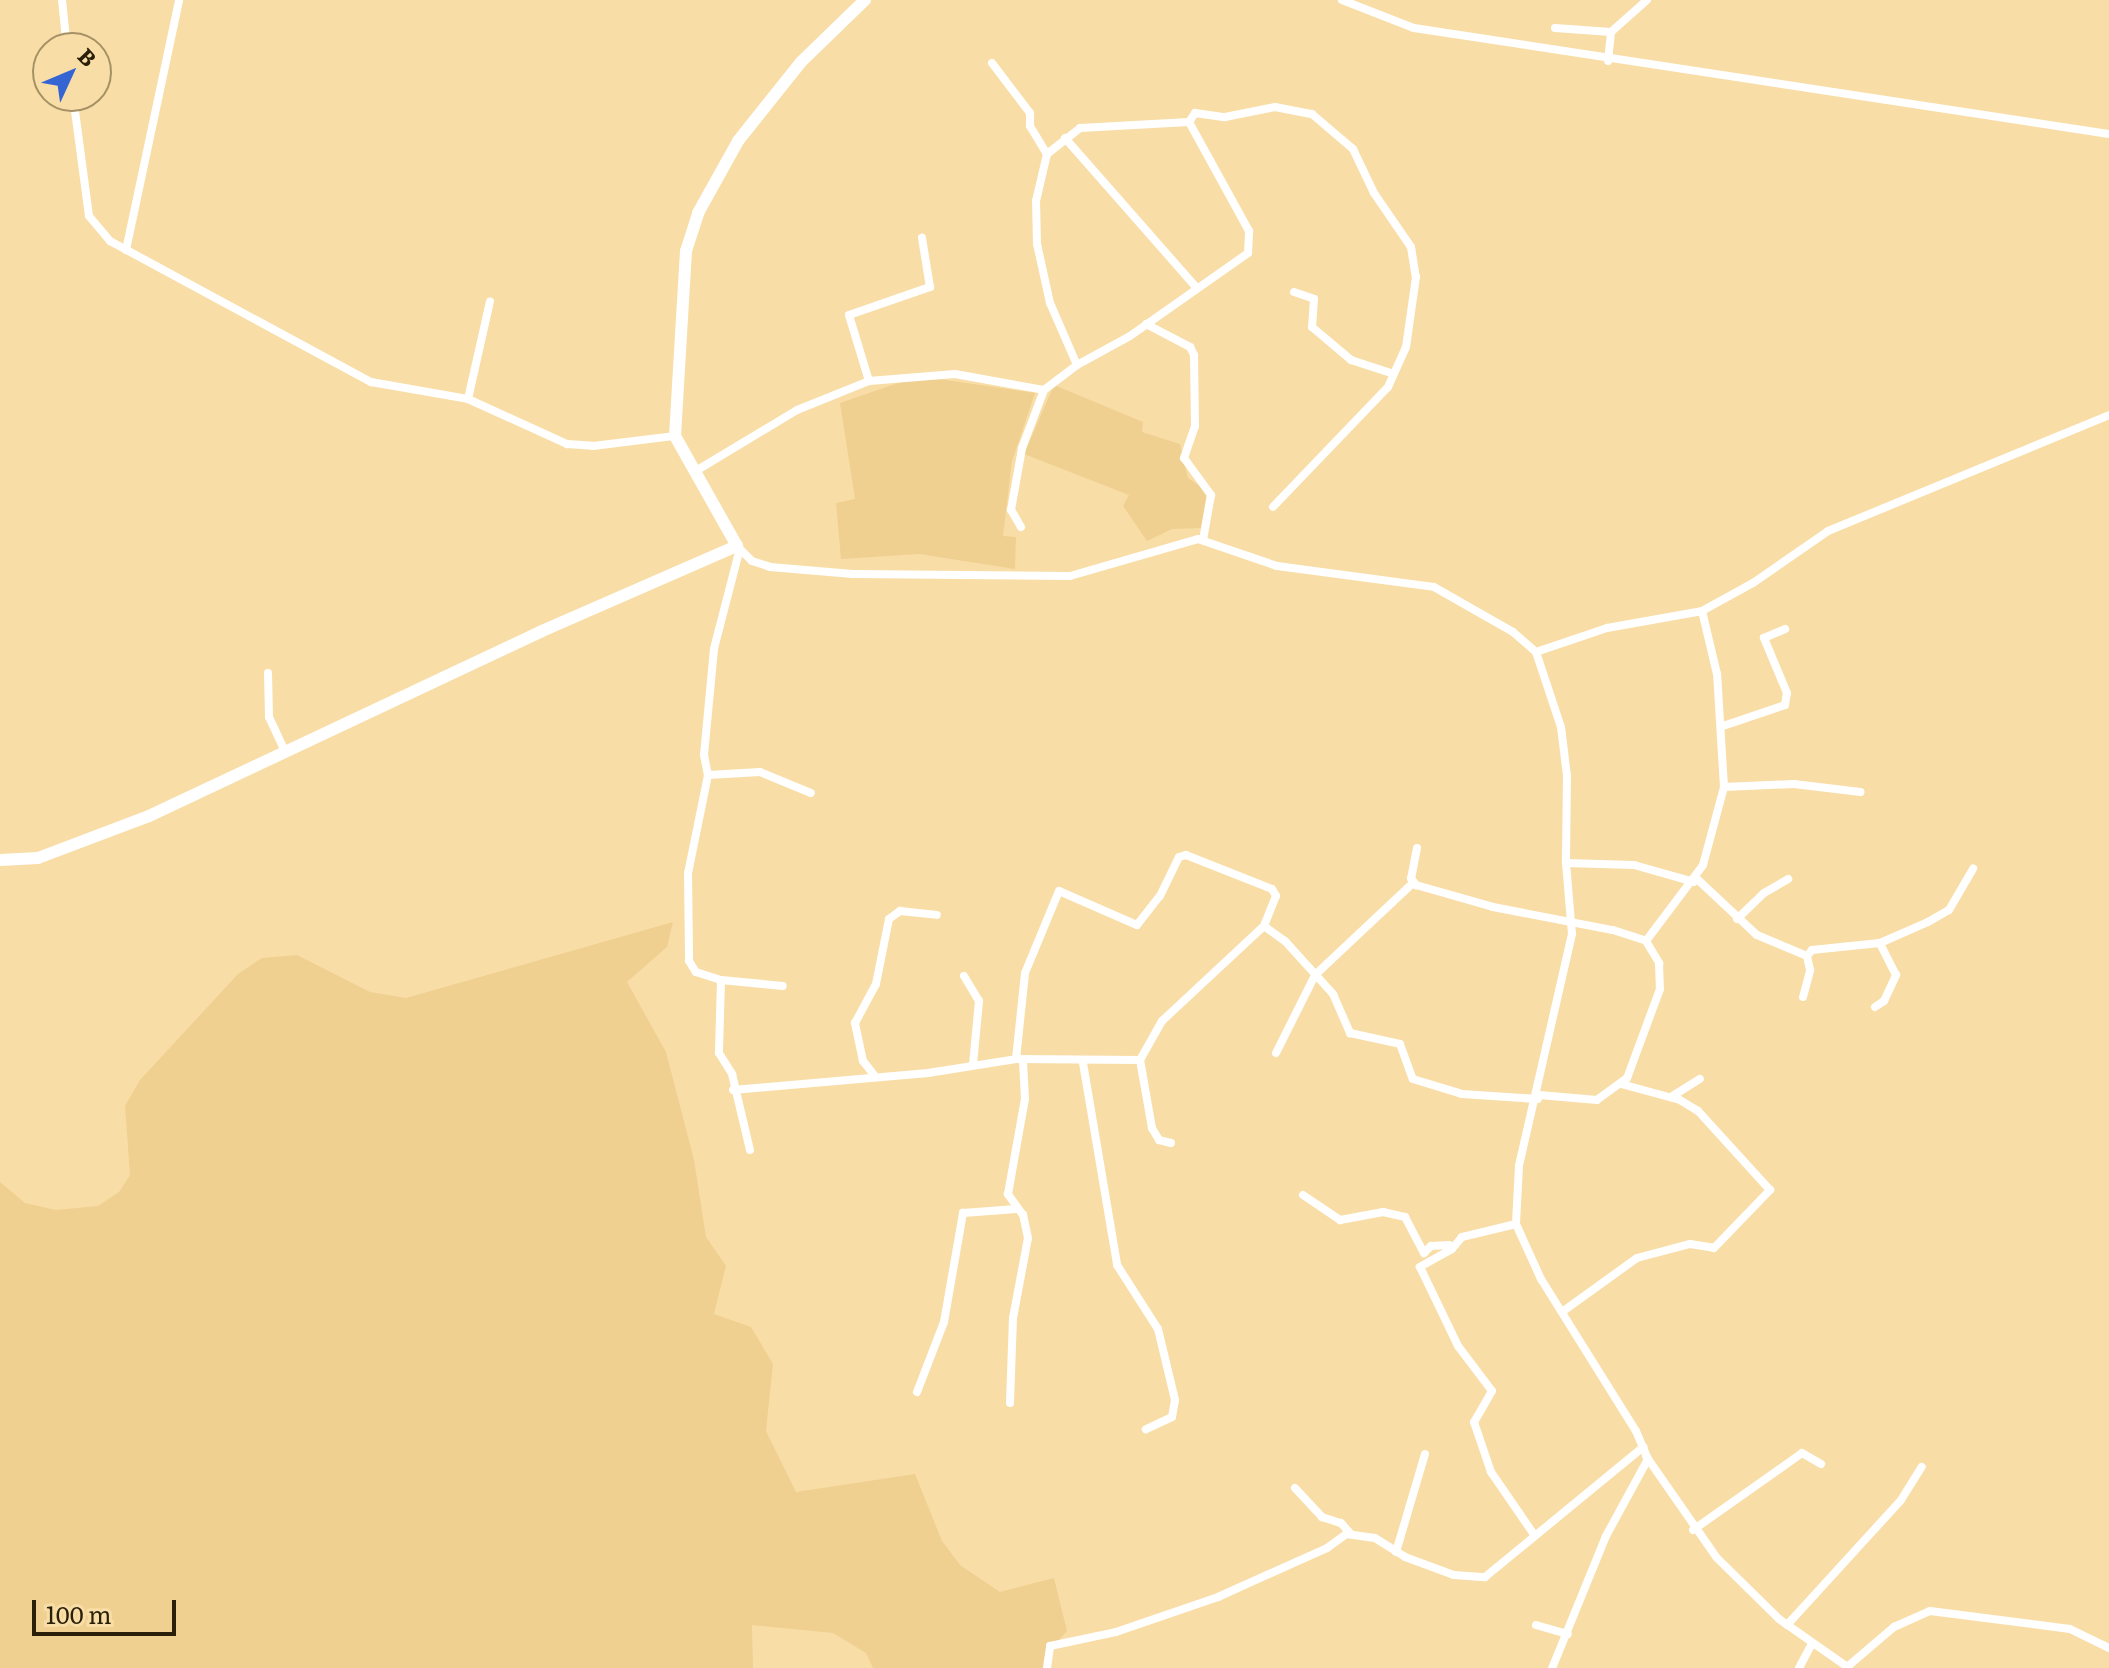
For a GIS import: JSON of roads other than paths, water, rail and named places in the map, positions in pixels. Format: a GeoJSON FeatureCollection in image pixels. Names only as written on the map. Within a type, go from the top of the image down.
{"type":"FeatureCollection","features":[{"type":"Feature","properties":{"kind":"street"},"geometry":{"type":"LineString","coordinates":[[62,0],[65,32]]}},
{"type":"Feature","properties":{"kind":"street"},"geometry":{"type":"LineString","coordinates":[[126,250],[179,0]]}},
{"type":"Feature","properties":{"kind":"street"},"geometry":{"type":"LineString","coordinates":[[865,0],[796,67],[738,141],[691,232],[683,278],[675,436],[738,549],[770,567],[853,574],[1070,576],[1102,570],[1172,543],[1203,540],[1277,566],[1434,587],[1513,632],[1536,652],[1561,727],[1567,776],[1566,863],[1572,920],[1538,1097],[1519,1166],[1516,1224],[1562,1312],[1693,1530],[1787,1625],[1848,1667],[1894,1627],[1930,1611],[2070,1629],[2109,1648]]}},
{"type":"Feature","properties":{"kind":"street"},"geometry":{"type":"LineString","coordinates":[[1342,0],[1397,24],[1608,61],[2109,134]]}},
{"type":"Feature","properties":{"kind":"street"},"geometry":{"type":"LineString","coordinates":[[1608,61],[1611,32],[1647,0]]}},
{"type":"Feature","properties":{"kind":"street"},"geometry":{"type":"LineString","coordinates":[[1555,28],[1611,32]]}},
{"type":"Feature","properties":{"kind":"street"},"geometry":{"type":"LineString","coordinates":[[992,63],[1030,113],[1030,126],[1047,154]]}},
{"type":"Feature","properties":{"kind":"street"},"geometry":{"type":"LineString","coordinates":[[1189,122],[1195,113],[1225,117],[1275,107],[1304,111],[1353,149],[1374,193],[1411,247],[1415,264],[1406,347],[1391,373],[1388,387],[1273,507]]}},
{"type":"Feature","properties":{"kind":"street"},"geometry":{"type":"LineString","coordinates":[[75,112],[89,216],[100,234],[126,250],[371,382],[468,399],[567,444],[675,436]]}},
{"type":"Feature","properties":{"kind":"street"},"geometry":{"type":"LineString","coordinates":[[1077,365],[1040,264],[1036,201],[1047,154],[1080,128],[1189,122]]}},
{"type":"Feature","properties":{"kind":"street"},"geometry":{"type":"LineString","coordinates":[[1021,527],[1011,510],[1016,472],[1044,390],[1077,365],[1240,262],[1251,246],[1249,231],[1189,122]]}},
{"type":"Feature","properties":{"kind":"street"},"geometry":{"type":"LineString","coordinates":[[1065,138],[1197,288]]}},
{"type":"Feature","properties":{"kind":"street"},"geometry":{"type":"LineString","coordinates":[[869,381],[849,315],[930,287],[922,238]]}},
{"type":"Feature","properties":{"kind":"street"},"geometry":{"type":"LineString","coordinates":[[1294,292],[1314,299],[1312,327],[1351,360],[1391,373]]}},
{"type":"Feature","properties":{"kind":"street"},"geometry":{"type":"LineString","coordinates":[[468,399],[490,301]]}},
{"type":"Feature","properties":{"kind":"street"},"geometry":{"type":"LineString","coordinates":[[1146,324],[1190,347],[1194,355],[1195,426],[1184,458],[1211,495],[1203,540]]}},
{"type":"Feature","properties":{"kind":"street"},"geometry":{"type":"LineString","coordinates":[[694,472],[797,410],[869,381],[955,374],[1044,390]]}},
{"type":"Feature","properties":{"kind":"street"},"geometry":{"type":"LineString","coordinates":[[1536,652],[1607,628],[1702,611],[1753,583],[1828,531],[2109,415]]}},
{"type":"Feature","properties":{"kind":"street"},"geometry":{"type":"LineString","coordinates":[[0,860],[38,858],[149,816],[738,549]]}},
{"type":"Feature","properties":{"kind":"street"},"geometry":{"type":"LineString","coordinates":[[738,549],[714,649],[704,755],[708,775],[688,873],[689,961],[696,972],[721,980],[783,986]]}},
{"type":"Feature","properties":{"kind":"street"},"geometry":{"type":"LineString","coordinates":[[1646,941],[1695,880],[1724,787],[1723,726],[1702,611]]}},
{"type":"Feature","properties":{"kind":"street"},"geometry":{"type":"LineString","coordinates":[[1723,726],[1785,705],[1787,693],[1764,638],[1785,629]]}},
{"type":"Feature","properties":{"kind":"street"},"geometry":{"type":"LineString","coordinates":[[268,673],[269,717],[285,752]]}},
{"type":"Feature","properties":{"kind":"street"},"geometry":{"type":"LineString","coordinates":[[708,775],[760,772],[811,793]]}},
{"type":"Feature","properties":{"kind":"street"},"geometry":{"type":"LineString","coordinates":[[1724,787],[1794,784],[1861,792]]}},
{"type":"Feature","properties":{"kind":"street"},"geometry":{"type":"LineString","coordinates":[[1276,1053],[1315,975],[1413,883],[1417,848]]}},
{"type":"Feature","properties":{"kind":"street"},"geometry":{"type":"LineString","coordinates":[[1010,1403],[1013,1318],[1028,1238],[1018,1209],[1008,1194],[1026,1091],[1020,1060],[1025,973],[1059,891],[1137,925],[1160,896],[1179,857],[1186,855],[1272,889],[1276,896],[1264,926],[1162,1021],[1140,1060],[1152,1128],[1159,1140],[1171,1143]]}},
{"type":"Feature","properties":{"kind":"street"},"geometry":{"type":"LineString","coordinates":[[1566,863],[1634,865],[1695,880],[1737,919],[1777,947],[1807,956]]}},
{"type":"Feature","properties":{"kind":"street"},"geometry":{"type":"LineString","coordinates":[[1807,956],[1812,950],[1880,943],[1949,910],[1973,869]]}},
{"type":"Feature","properties":{"kind":"street"},"geometry":{"type":"LineString","coordinates":[[1737,919],[1764,893],[1788,879]]}},
{"type":"Feature","properties":{"kind":"street"},"geometry":{"type":"LineString","coordinates":[[1264,926],[1285,941],[1334,996],[1350,1033],[1402,1046],[1413,1079],[1462,1094],[1597,1100],[1621,1084],[1642,1046],[1662,983],[1659,963],[1646,941],[1572,920],[1493,907],[1413,883]]}},
{"type":"Feature","properties":{"kind":"street"},"geometry":{"type":"LineString","coordinates":[[874,1075],[863,1061],[855,1023],[876,984],[889,919],[900,911],[937,915]]}},
{"type":"Feature","properties":{"kind":"street"},"geometry":{"type":"LineString","coordinates":[[1875,1007],[1884,1001],[1896,975],[1880,943]]}},
{"type":"Feature","properties":{"kind":"street"},"geometry":{"type":"LineString","coordinates":[[1803,997],[1810,970],[1807,956]]}},
{"type":"Feature","properties":{"kind":"street"},"geometry":{"type":"LineString","coordinates":[[964,976],[979,1001],[973,1064]]}},
{"type":"Feature","properties":{"kind":"street"},"geometry":{"type":"LineString","coordinates":[[721,980],[719,1053],[732,1074],[733,1090],[750,1150]]}},
{"type":"Feature","properties":{"kind":"street"},"geometry":{"type":"LineString","coordinates":[[733,1090],[1020,1060],[1083,1063],[1140,1060]]}},
{"type":"Feature","properties":{"kind":"street"},"geometry":{"type":"LineString","coordinates":[[1083,1063],[1117,1265],[1154,1320],[1175,1400],[1172,1417],[1146,1429]]}},
{"type":"Feature","properties":{"kind":"street"},"geometry":{"type":"LineString","coordinates":[[1671,1097],[1700,1079]]}},
{"type":"Feature","properties":{"kind":"street"},"geometry":{"type":"LineString","coordinates":[[1562,1312],[1637,1258],[1690,1244],[1712,1250],[1769,1192],[1713,1124],[1671,1097],[1621,1084]]}},
{"type":"Feature","properties":{"kind":"street"},"geometry":{"type":"LineString","coordinates":[[1303,1195],[1340,1220],[1394,1212],[1405,1217],[1424,1253],[1431,1246],[1455,1243],[1516,1224]]}},
{"type":"Feature","properties":{"kind":"street"},"geometry":{"type":"LineString","coordinates":[[917,1392],[944,1322],[963,1213],[1018,1209]]}},
{"type":"Feature","properties":{"kind":"street"},"geometry":{"type":"LineString","coordinates":[[1455,1243],[1420,1267],[1458,1346],[1492,1391],[1474,1414],[1474,1422],[1491,1472],[1533,1533]]}},
{"type":"Feature","properties":{"kind":"street"},"geometry":{"type":"LineString","coordinates":[[1295,1488],[1322,1517],[1341,1523],[1350,1533],[1375,1538],[1396,1552],[1454,1575],[1482,1578],[1533,1533],[1645,1451]]}},
{"type":"Feature","properties":{"kind":"street"},"geometry":{"type":"LineString","coordinates":[[1552,1668],[1645,1451]]}},
{"type":"Feature","properties":{"kind":"street"},"geometry":{"type":"LineString","coordinates":[[1693,1530],[1802,1453],[1821,1464]]}},
{"type":"Feature","properties":{"kind":"street"},"geometry":{"type":"LineString","coordinates":[[1396,1552],[1425,1454]]}},
{"type":"Feature","properties":{"kind":"street"},"geometry":{"type":"LineString","coordinates":[[1787,1625],[1901,1500],[1922,1467]]}},
{"type":"Feature","properties":{"kind":"street"},"geometry":{"type":"LineString","coordinates":[[1047,1668],[1050,1646],[1126,1629],[1236,1590],[1350,1533]]}},
{"type":"Feature","properties":{"kind":"street"},"geometry":{"type":"LineString","coordinates":[[1536,1625],[1568,1634]]}},
{"type":"Feature","properties":{"kind":"street"},"geometry":{"type":"LineString","coordinates":[[1799,1668],[1812,1644]]}}]}
